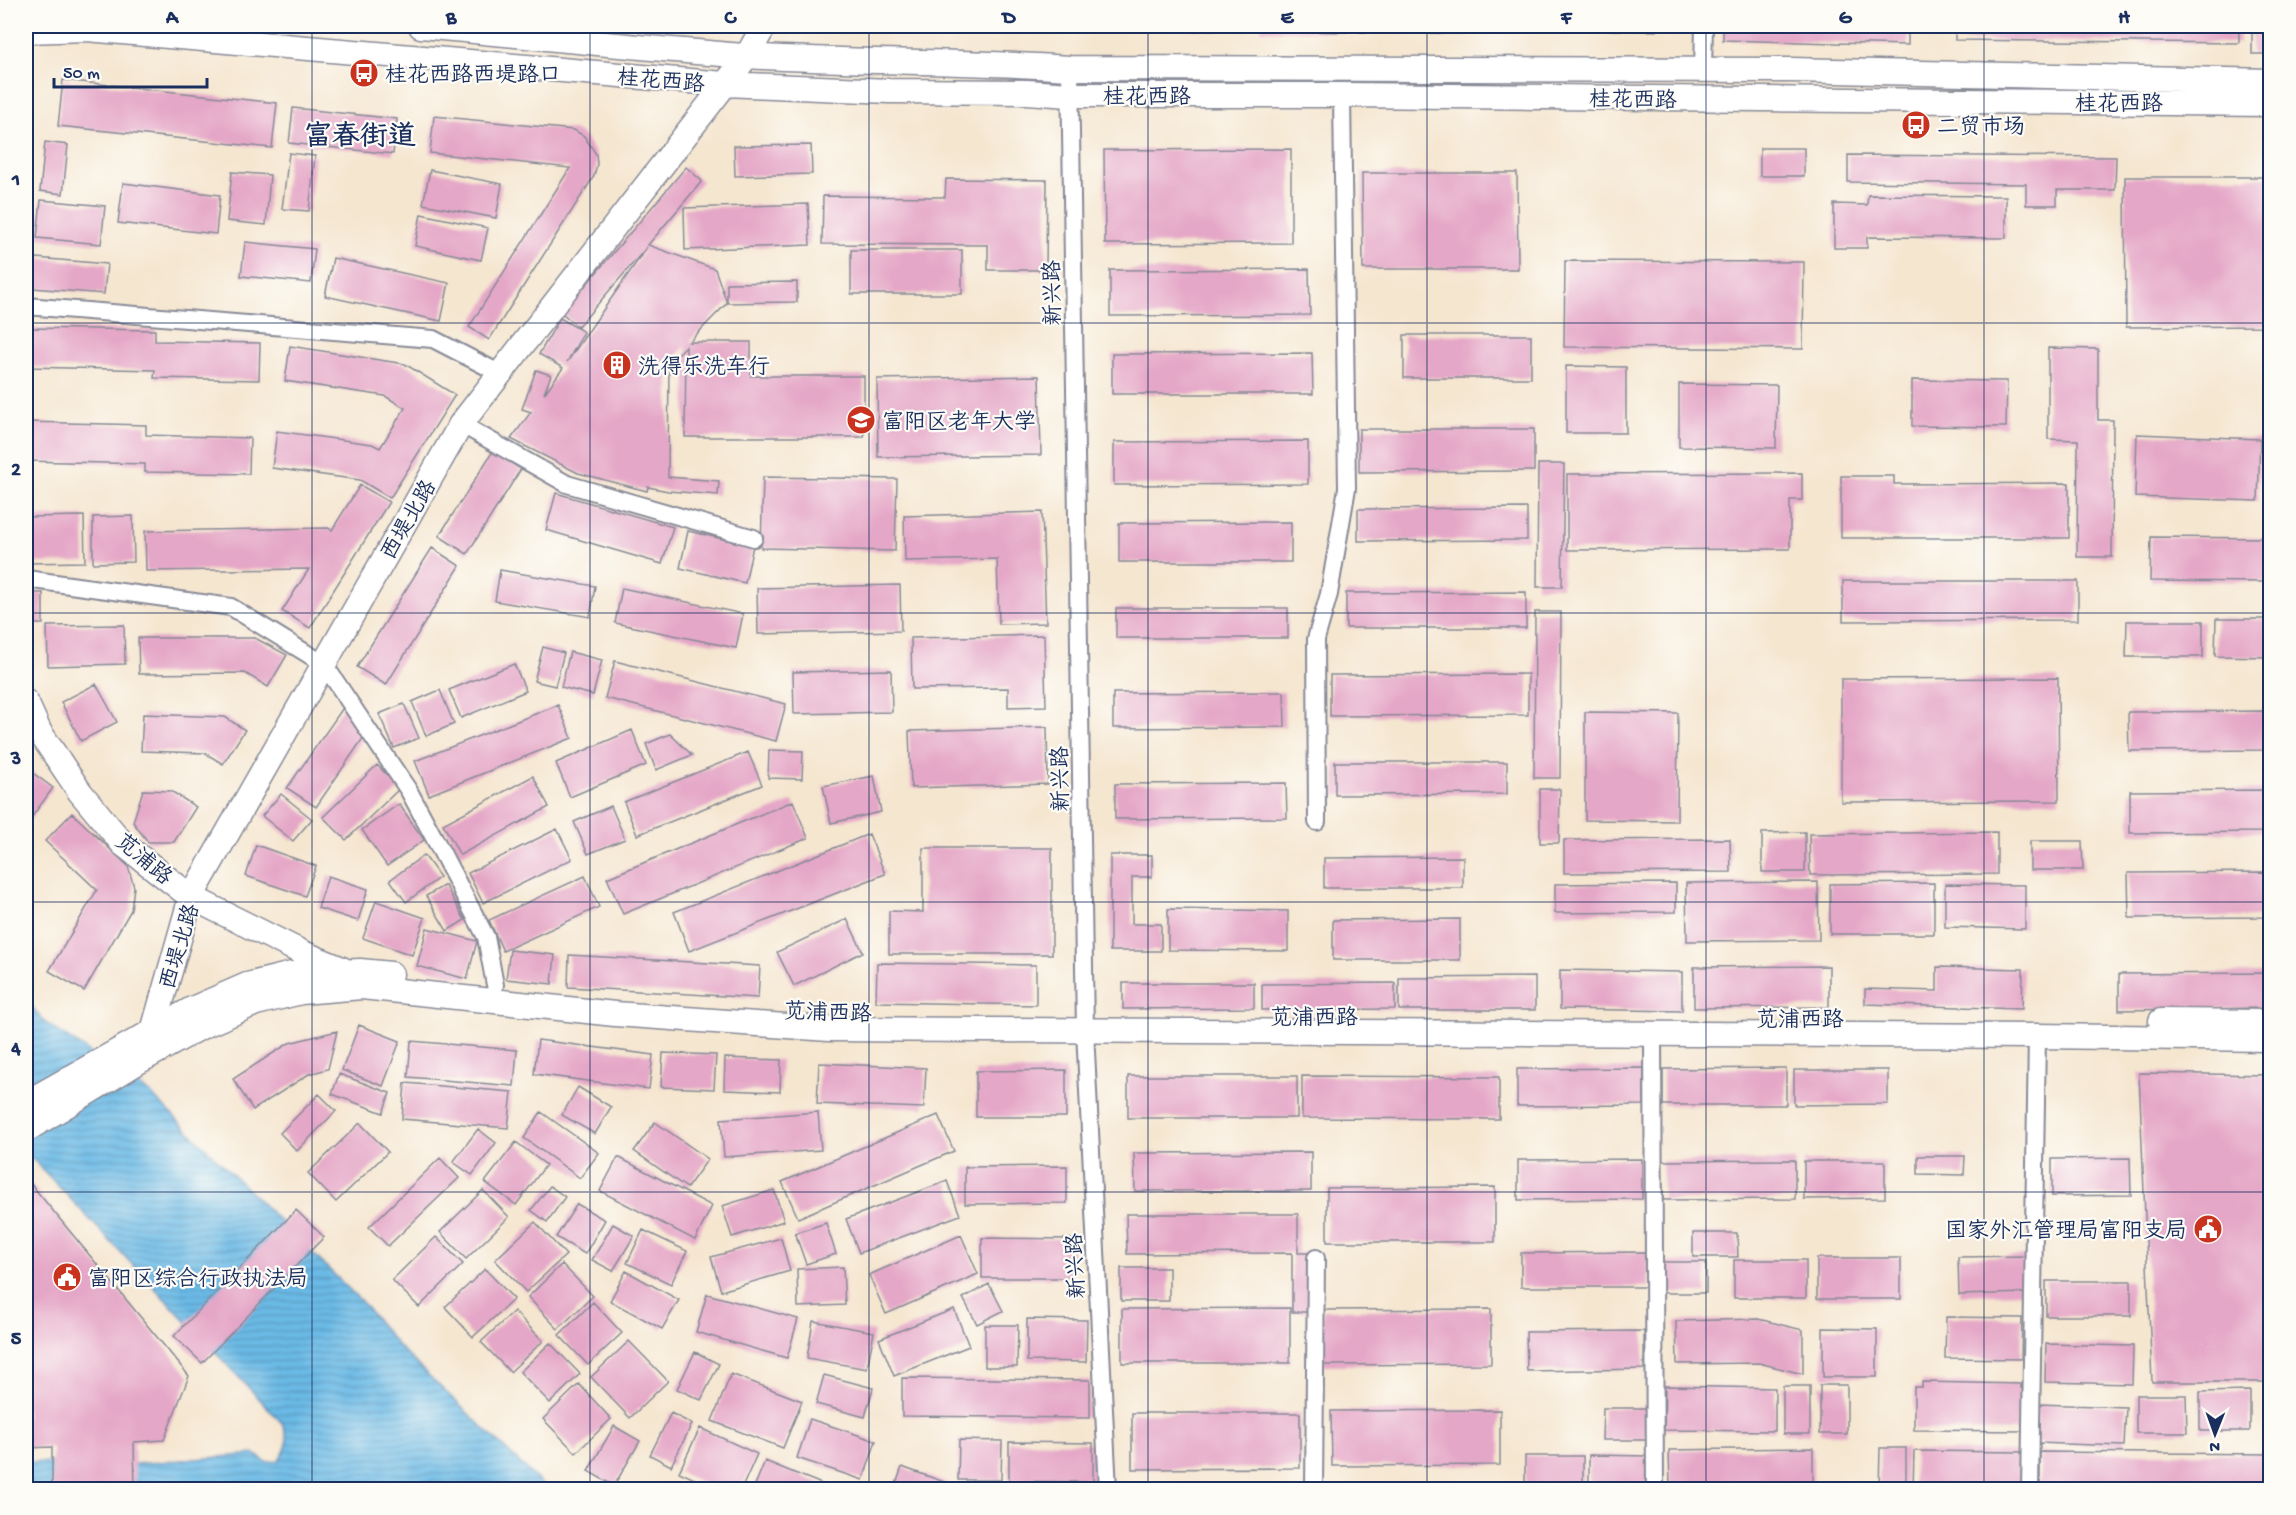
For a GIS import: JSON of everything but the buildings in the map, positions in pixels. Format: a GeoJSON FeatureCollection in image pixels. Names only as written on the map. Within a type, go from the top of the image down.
{"type":"FeatureCollection","features":[{"type":"Feature","properties":{"kind":"street","name":"桂花西路"},"geometry":{"type":"LineString","coordinates":[[421,26],[747,56],[877,62],[1027,64],[1070,68],[1703,70],[2271,81]]}},
{"type":"Feature","properties":{"kind":"street","name":"西堤北路"},"geometry":{"type":"LineString","coordinates":[[153,1031],[191,897],[461,424],[747,56],[765,26]]}},
{"type":"Feature","properties":{"kind":"street"},"geometry":{"type":"LineString","coordinates":[[1703,70],[1704,26]]}},
{"type":"Feature","properties":{"kind":"street","name":"桂花西路"},"geometry":{"type":"LineString","coordinates":[[26,31],[87,29],[724,84],[889,92],[2271,104]]}},
{"type":"Feature","properties":{"kind":"street","name":"新兴路"},"geometry":{"type":"LineString","coordinates":[[1070,68],[1085,1023],[1108,1490]]}},
{"type":"Feature","properties":{"kind":"street"},"geometry":{"type":"LineString","coordinates":[[1317,822],[1316,639],[1329,594],[1347,489],[1342,95]]}},
{"type":"Feature","properties":{"kind":"street"},"geometry":{"type":"LineString","coordinates":[[26,306],[434,339],[501,374]]}},
{"type":"Feature","properties":{"kind":"street"},"geometry":{"type":"LineString","coordinates":[[461,424],[567,484],[754,538]]}},
{"type":"Feature","properties":{"kind":"street"},"geometry":{"type":"LineString","coordinates":[[26,579],[231,607],[324,664],[409,791],[439,847],[486,937],[495,985]]}},
{"type":"Feature","properties":{"kind":"street","name":"苋浦路"},"geometry":{"type":"LineString","coordinates":[[26,702],[39,731],[80,792],[123,844],[191,897],[303,953],[357,976]]}},
{"type":"Feature","properties":{"kind":"street","name":"西堤北路"},"geometry":{"type":"LineString","coordinates":[[26,1130],[130,1054],[153,1031],[192,1009],[247,985],[292,974],[357,976]]}},
{"type":"Feature","properties":{"kind":"street","name":"西堤北路"},"geometry":{"type":"LineString","coordinates":[[26,1103],[130,1054],[256,1003],[357,976]]}},
{"type":"Feature","properties":{"kind":"street","name":"苋浦西路"},"geometry":{"type":"LineString","coordinates":[[357,976],[615,1014],[829,1029],[1085,1023],[1678,1017],[2271,1022]]}},
{"type":"Feature","properties":{"kind":"street","name":"苋浦西路"},"geometry":{"type":"LineString","coordinates":[[357,976],[827,1012],[1085,1023],[1653,1033],[2271,1039]]}},
{"type":"Feature","properties":{"kind":"street"},"geometry":{"type":"LineString","coordinates":[[1653,1033],[1655,1490]]}},
{"type":"Feature","properties":{"kind":"street"},"geometry":{"type":"LineString","coordinates":[[2030,1490],[2037,1036]]}},
{"type":"Feature","properties":{"kind":"street"},"geometry":{"type":"LineString","coordinates":[[1314,1490],[1316,1258]]}},
{"type":"Feature","properties":{"kind":"water"},"geometry":{"type":"Polygon","coordinates":[[[26,999],[43,1021],[150,1093],[361,1301],[399,1347],[547,1489],[26,1489],[26,1462],[135,1464],[255,1454],[266,1462],[278,1461],[287,1443],[282,1423],[26,1152],[26,999]]]}},
{"type":"Feature","properties":{"kind":"place","name":"桂花西路西堤路口"},"geometry":{"type":"Point","coordinates":[364,73]}},
{"type":"Feature","properties":{"kind":"place","name":"二贸市场"},"geometry":{"type":"Point","coordinates":[1916,125]}},
{"type":"Feature","properties":{"kind":"place","name":"洗得乐洗车行"},"geometry":{"type":"Point","coordinates":[617,365]}},
{"type":"Feature","properties":{"kind":"place","name":"富阳区老年大学"},"geometry":{"type":"Point","coordinates":[861,420]}},
{"type":"Feature","properties":{"kind":"place","name":"国家外汇管理局富阳支局"},"geometry":{"type":"Point","coordinates":[2208,1229]}},
{"type":"Feature","properties":{"kind":"place","name":"富阳区综合行政执法局"},"geometry":{"type":"Point","coordinates":[67,1277]}},
{"type":"Feature","properties":{"kind":"district","name":"富春街道"},"geometry":{"type":"Point","coordinates":[360,134]}}]}
